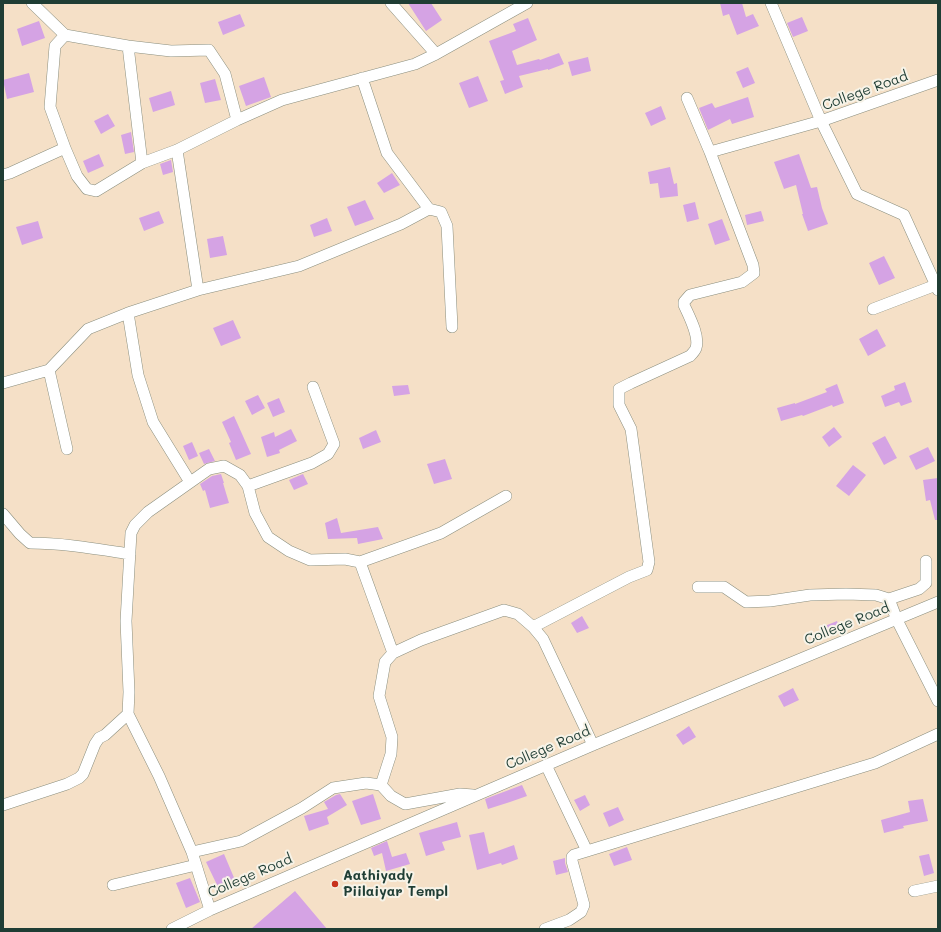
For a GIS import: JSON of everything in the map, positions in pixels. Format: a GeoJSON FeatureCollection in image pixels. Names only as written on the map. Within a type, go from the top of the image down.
{"type":"FeatureCollection","features":[{"type":"Feature","properties":{"kind":"street"},"geometry":{"type":"LineString","coordinates":[[32,3],[65,35],[128,46],[171,51],[209,50],[225,74],[237,120]]}},
{"type":"Feature","properties":{"kind":"street"},"geometry":{"type":"LineString","coordinates":[[391,3],[436,54]]}},
{"type":"Feature","properties":{"kind":"street"},"geometry":{"type":"LineString","coordinates":[[65,35],[55,46],[50,107],[77,176],[87,189],[96,191],[142,163],[177,150],[237,120],[282,100],[415,64],[436,54],[527,3]]}},
{"type":"Feature","properties":{"kind":"street"},"geometry":{"type":"LineString","coordinates":[[710,152],[821,120],[771,3]]}},
{"type":"Feature","properties":{"kind":"street"},"geometry":{"type":"LineString","coordinates":[[128,46],[142,163]]}},
{"type":"Feature","properties":{"kind":"street"},"geometry":{"type":"LineString","coordinates":[[362,78],[387,153],[429,209],[442,212],[447,226],[452,327]]}},
{"type":"Feature","properties":{"kind":"street","name":"College Road"},"geometry":{"type":"LineString","coordinates":[[937,288],[904,215],[857,194],[821,120],[938,80]]}},
{"type":"Feature","properties":{"kind":"street"},"geometry":{"type":"LineString","coordinates":[[533,627],[629,577],[646,570],[650,562],[631,429],[619,405],[619,389],[690,356],[696,348],[696,336],[684,302],[690,295],[742,282],[754,273],[754,265],[710,152],[687,98]]}},
{"type":"Feature","properties":{"kind":"street"},"geometry":{"type":"LineString","coordinates":[[3,175],[65,148]]}},
{"type":"Feature","properties":{"kind":"street"},"geometry":{"type":"LineString","coordinates":[[177,150],[198,290]]}},
{"type":"Feature","properties":{"kind":"street"},"geometry":{"type":"LineString","coordinates":[[3,383],[49,370],[88,330],[128,314],[198,290],[299,266],[401,224],[429,209]]}},
{"type":"Feature","properties":{"kind":"street"},"geometry":{"type":"LineString","coordinates":[[873,309],[937,288]]}},
{"type":"Feature","properties":{"kind":"street"},"geometry":{"type":"LineString","coordinates":[[128,314],[138,375],[153,422],[190,482]]}},
{"type":"Feature","properties":{"kind":"street"},"geometry":{"type":"LineString","coordinates":[[49,370],[67,449]]}},
{"type":"Feature","properties":{"kind":"street"},"geometry":{"type":"LineString","coordinates":[[248,486],[312,462],[328,454],[334,444],[313,388]]}},
{"type":"Feature","properties":{"kind":"street"},"geometry":{"type":"LineString","coordinates":[[210,910],[192,852],[159,776],[128,714],[129,692],[126,621],[131,533],[135,525],[148,512],[209,469],[224,466],[240,475],[248,486],[255,513],[268,538],[289,551],[310,560],[345,559],[360,562],[441,533],[506,496]]}},
{"type":"Feature","properties":{"kind":"street"},"geometry":{"type":"LineString","coordinates":[[3,514],[30,543],[78,546],[130,554]]}},
{"type":"Feature","properties":{"kind":"street"},"geometry":{"type":"LineString","coordinates":[[698,587],[724,587],[746,602],[770,602],[810,595],[846,594],[876,595],[889,599],[919,589],[926,583],[926,561]]}},
{"type":"Feature","properties":{"kind":"street"},"geometry":{"type":"LineString","coordinates":[[360,562],[393,653]]}},
{"type":"Feature","properties":{"kind":"street"},"geometry":{"type":"LineString","coordinates":[[889,599],[897,620],[938,701]]}},
{"type":"Feature","properties":{"kind":"street","name":"College Road"},"geometry":{"type":"LineString","coordinates":[[172,929],[210,910],[546,765],[938,602]]}},
{"type":"Feature","properties":{"kind":"street"},"geometry":{"type":"LineString","coordinates":[[381,785],[391,754],[392,737],[379,696],[385,662],[393,653],[421,640],[504,610],[518,614],[533,627],[543,639],[593,745]]}},
{"type":"Feature","properties":{"kind":"street"},"geometry":{"type":"LineString","coordinates":[[3,805],[67,784],[79,778],[84,774],[95,744],[128,714]]}},
{"type":"Feature","properties":{"kind":"street"},"geometry":{"type":"LineString","coordinates":[[545,929],[569,920],[581,912],[584,905],[572,857],[574,855],[875,763],[938,734]]}},
{"type":"Feature","properties":{"kind":"street"},"geometry":{"type":"LineString","coordinates":[[546,765],[587,851]]}},
{"type":"Feature","properties":{"kind":"street"},"geometry":{"type":"LineString","coordinates":[[192,852],[241,841],[302,808],[333,788],[366,783],[381,785],[391,796],[405,804],[460,794],[475,796]]}},
{"type":"Feature","properties":{"kind":"street"},"geometry":{"type":"LineString","coordinates":[[113,885],[196,865]]}},
{"type":"Feature","properties":{"kind":"street"},"geometry":{"type":"LineString","coordinates":[[914,891],[938,886]]}},
{"type":"Feature","properties":{"kind":"building"},"geometry":{"type":"Polygon","coordinates":[[[408,3],[431,3],[442,20],[426,31],[408,3]]]}},
{"type":"Feature","properties":{"kind":"building"},"geometry":{"type":"Polygon","coordinates":[[[720,3],[742,3],[746,17],[753,14],[759,26],[737,35],[729,14],[723,16],[720,3]]]}},
{"type":"Feature","properties":{"kind":"building"},"geometry":{"type":"Polygon","coordinates":[[[240,14],[245,26],[223,35],[218,22],[240,14]]]}},
{"type":"Feature","properties":{"kind":"building"},"geometry":{"type":"Polygon","coordinates":[[[802,17],[808,31],[793,37],[787,23],[802,17]]]}},
{"type":"Feature","properties":{"kind":"building"},"geometry":{"type":"Polygon","coordinates":[[[528,18],[537,40],[512,51],[517,65],[540,60],[559,53],[564,64],[548,70],[519,76],[523,87],[505,94],[500,81],[504,80],[489,41],[516,31],[513,24],[528,18]]]}},
{"type":"Feature","properties":{"kind":"building"},"geometry":{"type":"Polygon","coordinates":[[[39,21],[45,38],[22,46],[17,29],[39,21]]]}},
{"type":"Feature","properties":{"kind":"building"},"geometry":{"type":"Polygon","coordinates":[[[588,57],[591,71],[572,76],[568,62],[588,57]]]}},
{"type":"Feature","properties":{"kind":"building"},"geometry":{"type":"Polygon","coordinates":[[[748,67],[755,83],[743,88],[736,72],[748,67]]]}},
{"type":"Feature","properties":{"kind":"building"},"geometry":{"type":"Polygon","coordinates":[[[29,73],[34,92],[7,99],[3,80],[29,73]]]}},
{"type":"Feature","properties":{"kind":"building"},"geometry":{"type":"Polygon","coordinates":[[[478,76],[488,101],[469,108],[459,83],[478,76]]]}},
{"type":"Feature","properties":{"kind":"building"},"geometry":{"type":"Polygon","coordinates":[[[264,77],[271,97],[246,106],[239,86],[264,77]]]}},
{"type":"Feature","properties":{"kind":"building"},"geometry":{"type":"Polygon","coordinates":[[[215,79],[221,100],[205,103],[200,83],[215,79]]]}},
{"type":"Feature","properties":{"kind":"building"},"geometry":{"type":"Polygon","coordinates":[[[171,91],[175,105],[153,112],[149,98],[171,91]]]}},
{"type":"Feature","properties":{"kind":"building"},"geometry":{"type":"Polygon","coordinates":[[[748,97],[754,117],[732,124],[730,119],[708,130],[699,108],[712,103],[715,108],[748,97]]]}},
{"type":"Feature","properties":{"kind":"building"},"geometry":{"type":"Polygon","coordinates":[[[661,106],[666,119],[651,126],[645,113],[661,106]]]}},
{"type":"Feature","properties":{"kind":"building"},"geometry":{"type":"Polygon","coordinates":[[[108,114],[115,126],[101,134],[94,121],[108,114]]]}},
{"type":"Feature","properties":{"kind":"building"},"geometry":{"type":"Polygon","coordinates":[[[131,132],[134,152],[125,154],[121,135],[131,132]]]}},
{"type":"Feature","properties":{"kind":"building"},"geometry":{"type":"Polygon","coordinates":[[[99,154],[104,166],[88,173],[83,161],[99,154]]]}},
{"type":"Feature","properties":{"kind":"building"},"geometry":{"type":"Polygon","coordinates":[[[799,154],[811,188],[817,187],[828,224],[808,231],[802,214],[796,185],[784,189],[774,162],[799,154]]]}},
{"type":"Feature","properties":{"kind":"building"},"geometry":{"type":"Polygon","coordinates":[[[171,160],[173,172],[163,175],[160,164],[171,160]]]}},
{"type":"Feature","properties":{"kind":"building"},"geometry":{"type":"Polygon","coordinates":[[[670,167],[674,184],[677,183],[678,196],[660,198],[658,183],[650,184],[648,172],[670,167]]]}},
{"type":"Feature","properties":{"kind":"building"},"geometry":{"type":"Polygon","coordinates":[[[392,173],[400,185],[384,193],[377,183],[392,173]]]}},
{"type":"Feature","properties":{"kind":"building"},"geometry":{"type":"Polygon","coordinates":[[[365,200],[374,219],[355,226],[347,207],[365,200]]]}},
{"type":"Feature","properties":{"kind":"building"},"geometry":{"type":"Polygon","coordinates":[[[695,202],[699,219],[687,222],[683,205],[695,202]]]}},
{"type":"Feature","properties":{"kind":"building"},"geometry":{"type":"Polygon","coordinates":[[[159,211],[164,223],[144,231],[139,218],[159,211]]]}},
{"type":"Feature","properties":{"kind":"building"},"geometry":{"type":"Polygon","coordinates":[[[761,211],[764,221],[747,225],[745,215],[761,211]]]}},
{"type":"Feature","properties":{"kind":"building"},"geometry":{"type":"Polygon","coordinates":[[[327,218],[332,231],[314,237],[310,225],[327,218]]]}},
{"type":"Feature","properties":{"kind":"building"},"geometry":{"type":"Polygon","coordinates":[[[722,219],[730,240],[715,245],[708,224],[722,219]]]}},
{"type":"Feature","properties":{"kind":"building"},"geometry":{"type":"Polygon","coordinates":[[[38,221],[43,238],[22,245],[16,227],[38,221]]]}},
{"type":"Feature","properties":{"kind":"building"},"geometry":{"type":"Polygon","coordinates":[[[223,236],[227,255],[210,258],[207,239],[223,236]]]}},
{"type":"Feature","properties":{"kind":"building"},"geometry":{"type":"Polygon","coordinates":[[[884,256],[895,278],[879,285],[869,263],[884,256]]]}},
{"type":"Feature","properties":{"kind":"building"},"geometry":{"type":"Polygon","coordinates":[[[233,320],[241,338],[221,346],[213,328],[233,320]]]}},
{"type":"Feature","properties":{"kind":"building"},"geometry":{"type":"Polygon","coordinates":[[[877,329],[886,346],[868,356],[859,339],[877,329]]]}},
{"type":"Feature","properties":{"kind":"building"},"geometry":{"type":"Polygon","coordinates":[[[905,382],[912,402],[901,406],[899,402],[885,407],[881,396],[895,390],[894,386],[905,382]]]}},
{"type":"Feature","properties":{"kind":"building"},"geometry":{"type":"Polygon","coordinates":[[[837,384],[844,403],[833,407],[832,405],[803,416],[781,421],[777,408],[795,404],[827,392],[825,389],[837,384]]]}},
{"type":"Feature","properties":{"kind":"building"},"geometry":{"type":"Polygon","coordinates":[[[408,385],[410,394],[394,396],[392,386],[408,385]]]}},
{"type":"Feature","properties":{"kind":"building"},"geometry":{"type":"Polygon","coordinates":[[[258,395],[265,408],[252,415],[245,401],[258,395]]]}},
{"type":"Feature","properties":{"kind":"building"},"geometry":{"type":"Polygon","coordinates":[[[279,398],[285,412],[273,417],[267,403],[279,398]]]}},
{"type":"Feature","properties":{"kind":"building"},"geometry":{"type":"Polygon","coordinates":[[[234,416],[251,454],[236,460],[229,443],[231,442],[222,422],[234,416]]]}},
{"type":"Feature","properties":{"kind":"building"},"geometry":{"type":"Polygon","coordinates":[[[834,427],[842,437],[829,447],[822,437],[834,427]]]}},
{"type":"Feature","properties":{"kind":"building"},"geometry":{"type":"Polygon","coordinates":[[[291,429],[297,441],[279,450],[280,453],[267,457],[261,437],[274,432],[275,437],[291,429]]]}},
{"type":"Feature","properties":{"kind":"building"},"geometry":{"type":"Polygon","coordinates":[[[376,430],[381,442],[363,449],[359,438],[376,430]]]}},
{"type":"Feature","properties":{"kind":"building"},"geometry":{"type":"Polygon","coordinates":[[[885,436],[897,458],[884,465],[872,443],[885,436]]]}},
{"type":"Feature","properties":{"kind":"building"},"geometry":{"type":"Polygon","coordinates":[[[192,442],[198,456],[189,460],[183,446],[192,442]]]}},
{"type":"Feature","properties":{"kind":"building"},"geometry":{"type":"Polygon","coordinates":[[[928,447],[935,461],[916,470],[909,456],[928,447]]]}},
{"type":"Feature","properties":{"kind":"building"},"geometry":{"type":"Polygon","coordinates":[[[209,449],[215,461],[204,464],[199,453],[209,449]]]}},
{"type":"Feature","properties":{"kind":"building"},"geometry":{"type":"Polygon","coordinates":[[[445,459],[452,479],[434,484],[427,464],[445,459]]]}},
{"type":"Feature","properties":{"kind":"building"},"geometry":{"type":"Polygon","coordinates":[[[853,465],[866,475],[849,496],[836,486],[853,465]]]}},
{"type":"Feature","properties":{"kind":"building"},"geometry":{"type":"Polygon","coordinates":[[[221,474],[229,503],[210,508],[205,490],[203,491],[200,484],[212,476],[221,474]]]}},
{"type":"Feature","properties":{"kind":"building"},"geometry":{"type":"Polygon","coordinates":[[[303,474],[308,484],[294,490],[289,480],[303,474]]]}},
{"type":"Feature","properties":{"kind":"building"},"geometry":{"type":"Polygon","coordinates":[[[938,478],[938,520],[935,520],[930,500],[926,501],[923,480],[938,478]]]}},
{"type":"Feature","properties":{"kind":"building"},"geometry":{"type":"Polygon","coordinates":[[[337,518],[341,533],[378,527],[383,539],[358,544],[357,538],[328,539],[325,523],[337,518]]]}},
{"type":"Feature","properties":{"kind":"building"},"geometry":{"type":"Polygon","coordinates":[[[582,616],[589,628],[577,633],[571,623],[582,616]]]}},
{"type":"Feature","properties":{"kind":"building"},"geometry":{"type":"Polygon","coordinates":[[[837,621],[841,631],[824,637],[820,628],[837,621]]]}},
{"type":"Feature","properties":{"kind":"building"},"geometry":{"type":"Polygon","coordinates":[[[793,688],[799,700],[784,707],[778,696],[793,688]]]}},
{"type":"Feature","properties":{"kind":"building"},"geometry":{"type":"Polygon","coordinates":[[[689,726],[696,737],[683,745],[676,735],[689,726]]]}},
{"type":"Feature","properties":{"kind":"building"},"geometry":{"type":"Polygon","coordinates":[[[522,785],[527,796],[488,809],[485,799],[522,785]]]}},
{"type":"Feature","properties":{"kind":"building"},"geometry":{"type":"Polygon","coordinates":[[[340,794],[347,805],[327,817],[329,824],[309,831],[304,816],[328,809],[324,802],[340,794]]]}},
{"type":"Feature","properties":{"kind":"building"},"geometry":{"type":"Polygon","coordinates":[[[373,794],[381,819],[361,825],[352,801],[373,794]]]}},
{"type":"Feature","properties":{"kind":"building"},"geometry":{"type":"Polygon","coordinates":[[[585,795],[590,805],[580,811],[574,800],[585,795]]]}},
{"type":"Feature","properties":{"kind":"building"},"geometry":{"type":"Polygon","coordinates":[[[923,799],[928,821],[903,826],[904,828],[884,833],[881,820],[910,812],[908,801],[923,799]]]}},
{"type":"Feature","properties":{"kind":"building"},"geometry":{"type":"Polygon","coordinates":[[[618,807],[624,820],[609,827],[603,813],[618,807]]]}},
{"type":"Feature","properties":{"kind":"building"},"geometry":{"type":"Polygon","coordinates":[[[457,822],[461,837],[442,842],[445,850],[426,856],[419,833],[457,822]]]}},
{"type":"Feature","properties":{"kind":"building"},"geometry":{"type":"Polygon","coordinates":[[[484,832],[489,854],[514,845],[518,859],[502,865],[501,863],[477,870],[469,835],[484,832]]]}},
{"type":"Feature","properties":{"kind":"building"},"geometry":{"type":"Polygon","coordinates":[[[387,841],[392,857],[406,853],[410,864],[386,871],[382,853],[374,856],[371,848],[387,841]]]}},
{"type":"Feature","properties":{"kind":"building"},"geometry":{"type":"Polygon","coordinates":[[[627,847],[632,860],[614,866],[609,854],[627,847]]]}},
{"type":"Feature","properties":{"kind":"building"},"geometry":{"type":"Polygon","coordinates":[[[224,854],[235,880],[218,887],[206,862],[224,854]]]}},
{"type":"Feature","properties":{"kind":"building"},"geometry":{"type":"Polygon","coordinates":[[[929,854],[934,873],[924,876],[919,856],[929,854]]]}},
{"type":"Feature","properties":{"kind":"building"},"geometry":{"type":"Polygon","coordinates":[[[565,858],[568,872],[556,875],[553,861],[565,858]]]}},
{"type":"Feature","properties":{"kind":"building"},"geometry":{"type":"Polygon","coordinates":[[[190,878],[200,902],[186,908],[176,883],[190,878]]]}},
{"type":"Feature","properties":{"kind":"building"},"geometry":{"type":"Polygon","coordinates":[[[295,891],[327,929],[251,929],[295,891]]]}},
{"type":"Feature","properties":{"kind":"place","name":"Aathiyady Piilaiyar Templ"},"geometry":{"type":"Point","coordinates":[335,884]}}]}
